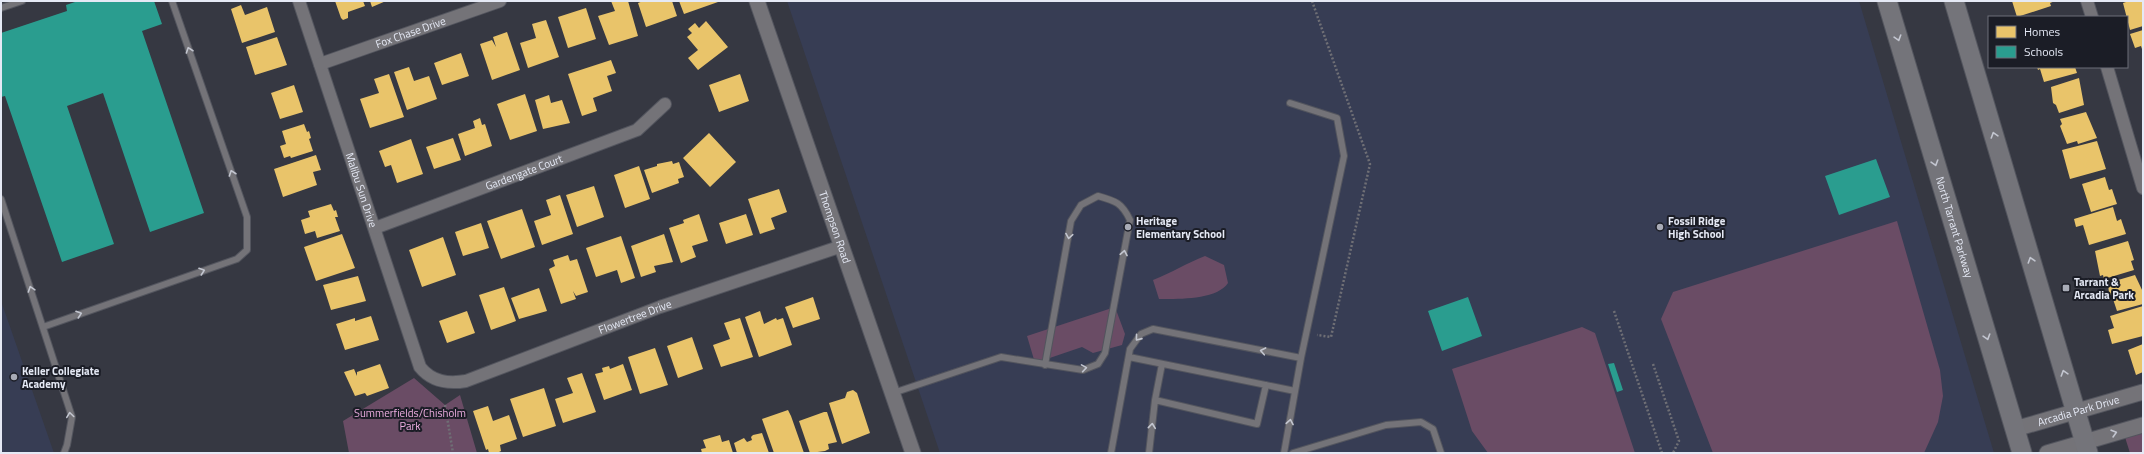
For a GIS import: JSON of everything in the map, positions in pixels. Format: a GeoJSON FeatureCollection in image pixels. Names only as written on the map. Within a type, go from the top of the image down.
{"type":"FeatureCollection","features":[{"type":"Feature","properties":{"kind":"main road","name":"North Tarrant Parkway"},"geometry":{"type":"LineString","coordinates":[[1887,1],[2022,453]]}},
{"type":"Feature","properties":{"kind":"main road"},"geometry":{"type":"LineString","coordinates":[[1954,1],[2086,447]]}},
{"type":"Feature","properties":{"kind":"street","name":"Malibu Sun Drive"},"geometry":{"type":"LineString","coordinates":[[299,1],[420,366],[429,376]]}},
{"type":"Feature","properties":{"kind":"street","name":"Fox Chase Drive"},"geometry":{"type":"LineString","coordinates":[[320,64],[500,1]]}},
{"type":"Feature","properties":{"kind":"street","name":"Thompson Road"},"geometry":{"type":"LineString","coordinates":[[757,1],[842,246],[911,452]]}},
{"type":"Feature","properties":{"kind":"street"},"geometry":{"type":"LineString","coordinates":[[2087,1],[2092,16]]}},
{"type":"Feature","properties":{"kind":"street"},"geometry":{"type":"LineString","coordinates":[[2107,68],[2143,188]]}},
{"type":"Feature","properties":{"kind":"street","name":"Gardengate Court"},"geometry":{"type":"LineString","coordinates":[[374,228],[637,130],[665,104]]}},
{"type":"Feature","properties":{"kind":"street","name":"Flowertree Drive"},"geometry":{"type":"LineString","coordinates":[[429,376],[449,383],[466,381],[660,307],[842,246]]}},
{"type":"Feature","properties":{"kind":"street","name":"Arcadia Park Drive"},"geometry":{"type":"LineString","coordinates":[[2015,429],[2076,410],[2143,392]]}},
{"type":"Feature","properties":{"kind":"street"},"geometry":{"type":"LineString","coordinates":[[2047,453],[2086,447],[2143,425]]}},
{"type":"Feature","properties":{"kind":"lane"},"geometry":{"type":"LineString","coordinates":[[1,8],[22,1]]}},
{"type":"Feature","properties":{"kind":"lane"},"geometry":{"type":"LineString","coordinates":[[42,327],[238,259],[247,250],[247,217],[172,1]]}},
{"type":"Feature","properties":{"kind":"lane"},"geometry":{"type":"LineString","coordinates":[[1284,453],[1301,358],[1344,156],[1337,118],[1290,103]]}},
{"type":"Feature","properties":{"kind":"lane"},"geometry":{"type":"LineString","coordinates":[[892,393],[1000,357],[1045,365],[1083,370],[1098,364],[1105,353],[1130,220],[1126,211],[1116,201],[1098,196],[1081,205],[1071,221],[1045,365]]}},
{"type":"Feature","properties":{"kind":"lane"},"geometry":{"type":"LineString","coordinates":[[1,199],[72,417],[64,453]]}},
{"type":"Feature","properties":{"kind":"lane"},"geometry":{"type":"LineString","coordinates":[[1111,453],[1130,349],[1141,334],[1153,329],[1301,358]]}},
{"type":"Feature","properties":{"kind":"lane"},"geometry":{"type":"LineString","coordinates":[[1129,357],[1295,391]]}},
{"type":"Feature","properties":{"kind":"lane"},"geometry":{"type":"LineString","coordinates":[[1149,453],[1155,400],[1162,364]]}},
{"type":"Feature","properties":{"kind":"lane"},"geometry":{"type":"LineString","coordinates":[[1155,400],[1257,424],[1266,385]]}},
{"type":"Feature","properties":{"kind":"lane"},"geometry":{"type":"LineString","coordinates":[[1293,453],[1386,425],[1421,422],[1433,430],[1441,453]]}},
{"type":"Feature","properties":{"kind":"path"},"geometry":{"type":"LineString","coordinates":[[1614,311],[1662,453]]}},
{"type":"Feature","properties":{"kind":"path"},"geometry":{"type":"LineString","coordinates":[[1653,364],[1679,441],[1673,453]]}},
{"type":"Feature","properties":{"kind":"path"},"geometry":{"type":"LineString","coordinates":[[445,405],[453,453]]}},
{"type":"Feature","properties":{"kind":"shaded area"},"geometry":{"type":"Polygon","coordinates":[[[787,1],[1859,1],[1994,453],[940,453],[787,1]]]}},
{"type":"Feature","properties":{"kind":"shaded area","name":"Keller Collegiate Academy"},"geometry":{"type":"Polygon","coordinates":[[[1,301],[54,453],[1,453],[1,301]]]}},
{"type":"Feature","properties":{"kind":"green space"},"geometry":{"type":"Polygon","coordinates":[[[1897,221],[1940,370],[1943,396],[1938,422],[1924,453],[1713,453],[1661,319],[1673,292],[1897,221]]]}},
{"type":"Feature","properties":{"kind":"green space"},"geometry":{"type":"Polygon","coordinates":[[[1205,256],[1224,265],[1228,283],[1223,289],[1206,296],[1159,299],[1153,280],[1205,256]]]}},
{"type":"Feature","properties":{"kind":"green space"},"geometry":{"type":"Polygon","coordinates":[[[1115,307],[1125,334],[1122,345],[1093,353],[1082,347],[1035,363],[1027,336],[1115,307]]]}},
{"type":"Feature","properties":{"kind":"green space"},"geometry":{"type":"Polygon","coordinates":[[[1582,327],[1595,333],[1635,453],[1488,453],[1472,431],[1452,369],[1582,327]]]}},
{"type":"Feature","properties":{"kind":"green space","name":"Summerfields/Chisholm Park"},"geometry":{"type":"Polygon","coordinates":[[[414,378],[445,405],[460,395],[477,453],[349,453],[343,421],[414,378]]]}},
{"type":"Feature","properties":{"kind":"green space"},"geometry":{"type":"Polygon","coordinates":[[[2143,430],[2143,453],[2130,453],[2124,434],[2143,430]]]}},
{"type":"Feature","properties":{"kind":"building: Homes"},"geometry":{"type":"Polygon","coordinates":[[[335,1],[363,1],[365,6],[348,12],[348,18],[343,20],[335,1]]]}},
{"type":"Feature","properties":{"kind":"building: Homes"},"geometry":{"type":"Polygon","coordinates":[[[370,1],[386,1],[372,7],[370,1]]]}},
{"type":"Feature","properties":{"kind":"building: Homes"},"geometry":{"type":"Polygon","coordinates":[[[611,1],[628,1],[638,36],[609,45],[598,16],[615,11],[611,1]]]}},
{"type":"Feature","properties":{"kind":"building: Homes"},"geometry":{"type":"Polygon","coordinates":[[[643,1],[672,1],[677,16],[646,27],[638,3],[643,1]]]}},
{"type":"Feature","properties":{"kind":"building: Homes"},"geometry":{"type":"Polygon","coordinates":[[[679,1],[718,1],[718,2],[684,14],[679,1]]]}},
{"type":"Feature","properties":{"kind":"building: Homes"},"geometry":{"type":"Polygon","coordinates":[[[2012,1],[2055,1],[2050,3],[2051,6],[2017,16],[2012,1]]]}},
{"type":"Feature","properties":{"kind":"building: Homes"},"geometry":{"type":"Polygon","coordinates":[[[2129,1],[2143,1],[2143,26],[2130,30],[2128,16],[2126,16],[2123,3],[2129,1]]]}},
{"type":"Feature","properties":{"kind":"building: Homes"},"geometry":{"type":"Polygon","coordinates":[[[241,5],[245,15],[267,7],[275,32],[242,43],[231,9],[241,5]]]}},
{"type":"Feature","properties":{"kind":"building: Homes"},"geometry":{"type":"Polygon","coordinates":[[[586,8],[596,39],[568,48],[558,17],[586,8]]]}},
{"type":"Feature","properties":{"kind":"building: Homes"},"geometry":{"type":"Polygon","coordinates":[[[546,20],[559,57],[528,68],[520,43],[536,38],[532,24],[546,20]]]}},
{"type":"Feature","properties":{"kind":"building: Homes"},"geometry":{"type":"Polygon","coordinates":[[[706,21],[728,47],[698,70],[688,58],[698,50],[687,37],[692,33],[688,29],[695,23],[699,28],[706,21]]]}},
{"type":"Feature","properties":{"kind":"building: Homes"},"geometry":{"type":"Polygon","coordinates":[[[2143,30],[2143,52],[2141,46],[2135,48],[2130,34],[2143,30]]]}},
{"type":"Feature","properties":{"kind":"building: Homes"},"geometry":{"type":"Polygon","coordinates":[[[507,32],[520,70],[492,80],[480,44],[492,40],[496,47],[493,37],[507,32]]]}},
{"type":"Feature","properties":{"kind":"building: Homes"},"geometry":{"type":"Polygon","coordinates":[[[277,37],[287,65],[255,75],[246,47],[277,37]]]}},
{"type":"Feature","properties":{"kind":"building: Homes"},"geometry":{"type":"Polygon","coordinates":[[[461,53],[469,76],[442,85],[434,63],[461,53]]]}},
{"type":"Feature","properties":{"kind":"building: Homes"},"geometry":{"type":"Polygon","coordinates":[[[611,60],[616,73],[607,76],[612,91],[593,98],[597,111],[582,116],[568,74],[611,60]]]}},
{"type":"Feature","properties":{"kind":"building: Homes"},"geometry":{"type":"Polygon","coordinates":[[[409,67],[414,81],[429,76],[437,99],[407,110],[394,72],[409,67]]]}},
{"type":"Feature","properties":{"kind":"building: Homes"},"geometry":{"type":"Polygon","coordinates":[[[2037,68],[2075,68],[2077,73],[2044,82],[2040,69],[2038,70],[2037,68]]]}},
{"type":"Feature","properties":{"kind":"building: Homes"},"geometry":{"type":"Polygon","coordinates":[[[389,74],[404,117],[370,128],[360,99],[379,93],[374,79],[389,74]]]}},
{"type":"Feature","properties":{"kind":"building: Homes"},"geometry":{"type":"Polygon","coordinates":[[[740,74],[749,101],[719,112],[709,85],[740,74]]]}},
{"type":"Feature","properties":{"kind":"building: Homes"},"geometry":{"type":"Polygon","coordinates":[[[2079,78],[2084,105],[2059,113],[2056,105],[2053,103],[2051,87],[2079,78]]]}},
{"type":"Feature","properties":{"kind":"building: Homes"},"geometry":{"type":"Polygon","coordinates":[[[294,85],[303,112],[280,119],[271,93],[294,85]]]}},
{"type":"Feature","properties":{"kind":"building: Homes"},"geometry":{"type":"Polygon","coordinates":[[[525,94],[537,131],[510,140],[497,104],[525,94]]]}},
{"type":"Feature","properties":{"kind":"building: Homes"},"geometry":{"type":"Polygon","coordinates":[[[549,95],[551,103],[562,100],[570,123],[543,129],[535,100],[549,95]]]}},
{"type":"Feature","properties":{"kind":"building: Homes"},"geometry":{"type":"Polygon","coordinates":[[[2086,112],[2097,138],[2078,144],[2077,141],[2067,144],[2060,126],[2062,124],[2060,119],[2086,112]]]}},
{"type":"Feature","properties":{"kind":"building: Homes"},"geometry":{"type":"Polygon","coordinates":[[[480,118],[482,125],[485,124],[492,146],[465,156],[458,134],[475,128],[473,121],[480,118]]]}},
{"type":"Feature","properties":{"kind":"building: Homes"},"geometry":{"type":"Polygon","coordinates":[[[304,124],[307,132],[309,131],[311,138],[309,139],[313,151],[291,158],[290,156],[284,158],[280,146],[286,144],[282,131],[304,124]]]}},
{"type":"Feature","properties":{"kind":"building: Homes"},"geometry":{"type":"Polygon","coordinates":[[[709,133],[736,162],[710,187],[683,158],[709,133]]]}},
{"type":"Feature","properties":{"kind":"building: Homes"},"geometry":{"type":"Polygon","coordinates":[[[453,138],[461,160],[434,169],[426,147],[453,138]]]}},
{"type":"Feature","properties":{"kind":"building: Homes"},"geometry":{"type":"Polygon","coordinates":[[[411,139],[423,174],[397,183],[391,165],[385,167],[379,151],[411,139]]]}},
{"type":"Feature","properties":{"kind":"building: Homes"},"geometry":{"type":"Polygon","coordinates":[[[2097,141],[2106,169],[2070,179],[2062,150],[2097,141]]]}},
{"type":"Feature","properties":{"kind":"building: Homes"},"geometry":{"type":"Polygon","coordinates":[[[316,155],[321,170],[313,172],[317,185],[283,197],[274,169],[316,155]]]}},
{"type":"Feature","properties":{"kind":"building: Homes"},"geometry":{"type":"Polygon","coordinates":[[[672,161],[673,164],[679,162],[684,177],[678,179],[679,183],[652,193],[644,170],[657,166],[657,164],[672,161]]]}},
{"type":"Feature","properties":{"kind":"building: Homes"},"geometry":{"type":"Polygon","coordinates":[[[639,166],[650,199],[625,208],[614,175],[639,166]]]}},
{"type":"Feature","properties":{"kind":"building: Homes"},"geometry":{"type":"Polygon","coordinates":[[[2105,177],[2109,190],[2112,189],[2117,204],[2091,212],[2082,184],[2105,177]]]}},
{"type":"Feature","properties":{"kind":"building: Homes"},"geometry":{"type":"Polygon","coordinates":[[[594,186],[604,217],[577,227],[566,195],[594,186]]]}},
{"type":"Feature","properties":{"kind":"building: Homes"},"geometry":{"type":"Polygon","coordinates":[[[779,189],[787,212],[771,218],[775,229],[760,234],[748,199],[779,189]]]}},
{"type":"Feature","properties":{"kind":"building: Homes"},"geometry":{"type":"Polygon","coordinates":[[[560,195],[573,234],[542,245],[534,221],[551,215],[546,200],[560,195]]]}},
{"type":"Feature","properties":{"kind":"building: Homes"},"geometry":{"type":"Polygon","coordinates":[[[331,204],[334,211],[336,210],[338,217],[335,217],[340,231],[317,238],[315,231],[305,234],[301,220],[310,217],[308,211],[331,204]]]}},
{"type":"Feature","properties":{"kind":"building: Homes"},"geometry":{"type":"Polygon","coordinates":[[[2113,207],[2117,221],[2121,219],[2126,234],[2089,245],[2083,225],[2076,227],[2074,219],[2113,207]]]}},
{"type":"Feature","properties":{"kind":"building: Homes"},"geometry":{"type":"Polygon","coordinates":[[[522,209],[535,247],[501,259],[487,221],[522,209]]]}},
{"type":"Feature","properties":{"kind":"building: Homes"},"geometry":{"type":"Polygon","coordinates":[[[699,214],[708,241],[692,246],[696,257],[681,263],[669,228],[684,223],[683,220],[699,214]]]}},
{"type":"Feature","properties":{"kind":"building: Homes"},"geometry":{"type":"Polygon","coordinates":[[[746,214],[753,235],[726,244],[719,223],[746,214]]]}},
{"type":"Feature","properties":{"kind":"building: Homes"},"geometry":{"type":"Polygon","coordinates":[[[481,223],[489,248],[463,256],[455,232],[481,223]]]}},
{"type":"Feature","properties":{"kind":"building: Homes"},"geometry":{"type":"Polygon","coordinates":[[[342,234],[355,268],[316,281],[304,247],[342,234]]]}},
{"type":"Feature","properties":{"kind":"building: Homes"},"geometry":{"type":"Polygon","coordinates":[[[664,234],[673,262],[654,266],[656,272],[641,277],[631,246],[664,234]]]}},
{"type":"Feature","properties":{"kind":"building: Homes"},"geometry":{"type":"Polygon","coordinates":[[[621,236],[635,278],[621,283],[617,270],[596,277],[586,248],[621,236]]]}},
{"type":"Feature","properties":{"kind":"building: Homes"},"geometry":{"type":"Polygon","coordinates":[[[443,237],[456,275],[422,287],[409,250],[443,237]]]}},
{"type":"Feature","properties":{"kind":"building: Homes"},"geometry":{"type":"Polygon","coordinates":[[[2128,241],[2134,260],[2131,261],[2134,270],[2104,279],[2103,275],[2100,276],[2095,251],[2128,241]]]}},
{"type":"Feature","properties":{"kind":"building: Homes"},"geometry":{"type":"Polygon","coordinates":[[[568,255],[570,261],[577,259],[588,292],[576,296],[573,291],[576,299],[561,304],[549,269],[555,266],[553,260],[568,255]]]}},
{"type":"Feature","properties":{"kind":"building: Homes"},"geometry":{"type":"Polygon","coordinates":[[[2135,275],[2143,292],[2143,304],[2117,311],[2112,296],[2109,294],[2108,283],[2135,275]]]}},
{"type":"Feature","properties":{"kind":"building: Homes"},"geometry":{"type":"Polygon","coordinates":[[[358,276],[366,301],[331,310],[323,285],[358,276]]]}},
{"type":"Feature","properties":{"kind":"building: Homes"},"geometry":{"type":"Polygon","coordinates":[[[504,287],[516,321],[491,330],[479,295],[504,287]]]}},
{"type":"Feature","properties":{"kind":"building: Homes"},"geometry":{"type":"Polygon","coordinates":[[[539,288],[547,311],[519,319],[511,298],[539,288]]]}},
{"type":"Feature","properties":{"kind":"building: Homes"},"geometry":{"type":"Polygon","coordinates":[[[813,297],[820,319],[793,328],[785,307],[813,297]]]}},
{"type":"Feature","properties":{"kind":"building: Homes"},"geometry":{"type":"Polygon","coordinates":[[[2143,306],[2143,336],[2112,344],[2108,330],[2114,328],[2110,316],[2143,306]]]}},
{"type":"Feature","properties":{"kind":"building: Homes"},"geometry":{"type":"Polygon","coordinates":[[[467,311],[475,333],[447,343],[439,321],[467,311]]]}},
{"type":"Feature","properties":{"kind":"building: Homes"},"geometry":{"type":"Polygon","coordinates":[[[760,311],[764,324],[776,318],[777,320],[783,318],[792,345],[759,357],[745,317],[760,311]]]}},
{"type":"Feature","properties":{"kind":"building: Homes"},"geometry":{"type":"Polygon","coordinates":[[[371,316],[379,340],[345,350],[336,324],[355,318],[355,321],[371,316]]]}},
{"type":"Feature","properties":{"kind":"building: Homes"},"geometry":{"type":"Polygon","coordinates":[[[740,318],[753,357],[721,367],[713,345],[730,339],[724,323],[740,318]]]}},
{"type":"Feature","properties":{"kind":"building: Homes"},"geometry":{"type":"Polygon","coordinates":[[[692,337],[703,369],[678,378],[667,346],[692,337]]]}},
{"type":"Feature","properties":{"kind":"building: Homes"},"geometry":{"type":"Polygon","coordinates":[[[2143,344],[2143,372],[2136,375],[2128,350],[2143,344]]]}},
{"type":"Feature","properties":{"kind":"building: Homes"},"geometry":{"type":"Polygon","coordinates":[[[655,348],[668,385],[640,394],[628,357],[655,348]]]}},
{"type":"Feature","properties":{"kind":"building: Homes"},"geometry":{"type":"Polygon","coordinates":[[[380,364],[389,388],[367,396],[365,393],[355,396],[344,372],[354,369],[357,376],[357,372],[380,364]]]}},
{"type":"Feature","properties":{"kind":"building: Homes"},"geometry":{"type":"Polygon","coordinates":[[[623,364],[632,390],[604,400],[595,374],[603,372],[602,368],[609,366],[610,369],[623,364]]]}},
{"type":"Feature","properties":{"kind":"building: Homes"},"geometry":{"type":"Polygon","coordinates":[[[582,373],[596,412],[563,423],[555,399],[573,393],[567,378],[582,373]]]}},
{"type":"Feature","properties":{"kind":"building: Homes"},"geometry":{"type":"Polygon","coordinates":[[[544,388],[556,426],[523,437],[510,399],[544,388]]]}},
{"type":"Feature","properties":{"kind":"building: Homes"},"geometry":{"type":"Polygon","coordinates":[[[853,390],[857,393],[870,433],[842,444],[829,403],[845,398],[847,392],[853,390]]]}},
{"type":"Feature","properties":{"kind":"building: Homes"},"geometry":{"type":"Polygon","coordinates":[[[488,406],[493,421],[509,415],[517,439],[500,445],[501,451],[497,453],[489,453],[488,449],[486,450],[473,411],[488,406]]]}},
{"type":"Feature","properties":{"kind":"building: Homes"},"geometry":{"type":"Polygon","coordinates":[[[788,410],[804,453],[774,453],[762,419],[788,410]]]}},
{"type":"Feature","properties":{"kind":"building: Homes"},"geometry":{"type":"Polygon","coordinates":[[[827,412],[837,442],[828,444],[829,449],[825,451],[810,453],[799,421],[827,412]]]}},
{"type":"Feature","properties":{"kind":"building: Homes"},"geometry":{"type":"Polygon","coordinates":[[[762,433],[769,453],[737,453],[734,443],[744,438],[747,442],[752,440],[751,437],[753,435],[762,433]]]}},
{"type":"Feature","properties":{"kind":"building: Homes"},"geometry":{"type":"Polygon","coordinates":[[[720,435],[722,442],[729,440],[733,453],[702,453],[701,449],[706,448],[703,440],[720,435]]]}},
{"type":"Feature","properties":{"kind":"building: Schools"},"geometry":{"type":"Polygon","coordinates":[[[78,1],[154,1],[162,24],[142,31],[204,213],[150,232],[103,93],[67,106],[114,244],[62,262],[5,96],[1,97],[1,33],[67,11],[66,5],[78,1]]]}},
{"type":"Feature","properties":{"kind":"building: Schools"},"geometry":{"type":"Polygon","coordinates":[[[1876,159],[1890,197],[1839,215],[1825,176],[1876,159]]]}},
{"type":"Feature","properties":{"kind":"building: Schools"},"geometry":{"type":"Polygon","coordinates":[[[1468,297],[1482,336],[1442,351],[1428,311],[1468,297]]]}},
{"type":"Feature","properties":{"kind":"building: Schools"},"geometry":{"type":"Polygon","coordinates":[[[1614,363],[1623,390],[1617,392],[1608,364],[1614,363]]]}},
{"type":"Feature","properties":{"kind":"place","name":"Heritage Elementary School"},"geometry":{"type":"Point","coordinates":[1128,227]}},
{"type":"Feature","properties":{"kind":"place","name":"Fossil Ridge High School"},"geometry":{"type":"Point","coordinates":[1660,227]}},
{"type":"Feature","properties":{"kind":"place","name":"Tarrant & Arcadia Park"},"geometry":{"type":"Point","coordinates":[2066,288]}},
{"type":"Feature","properties":{"kind":"place","name":"Keller Collegiate Academy"},"geometry":{"type":"Point","coordinates":[14,377]}}]}
